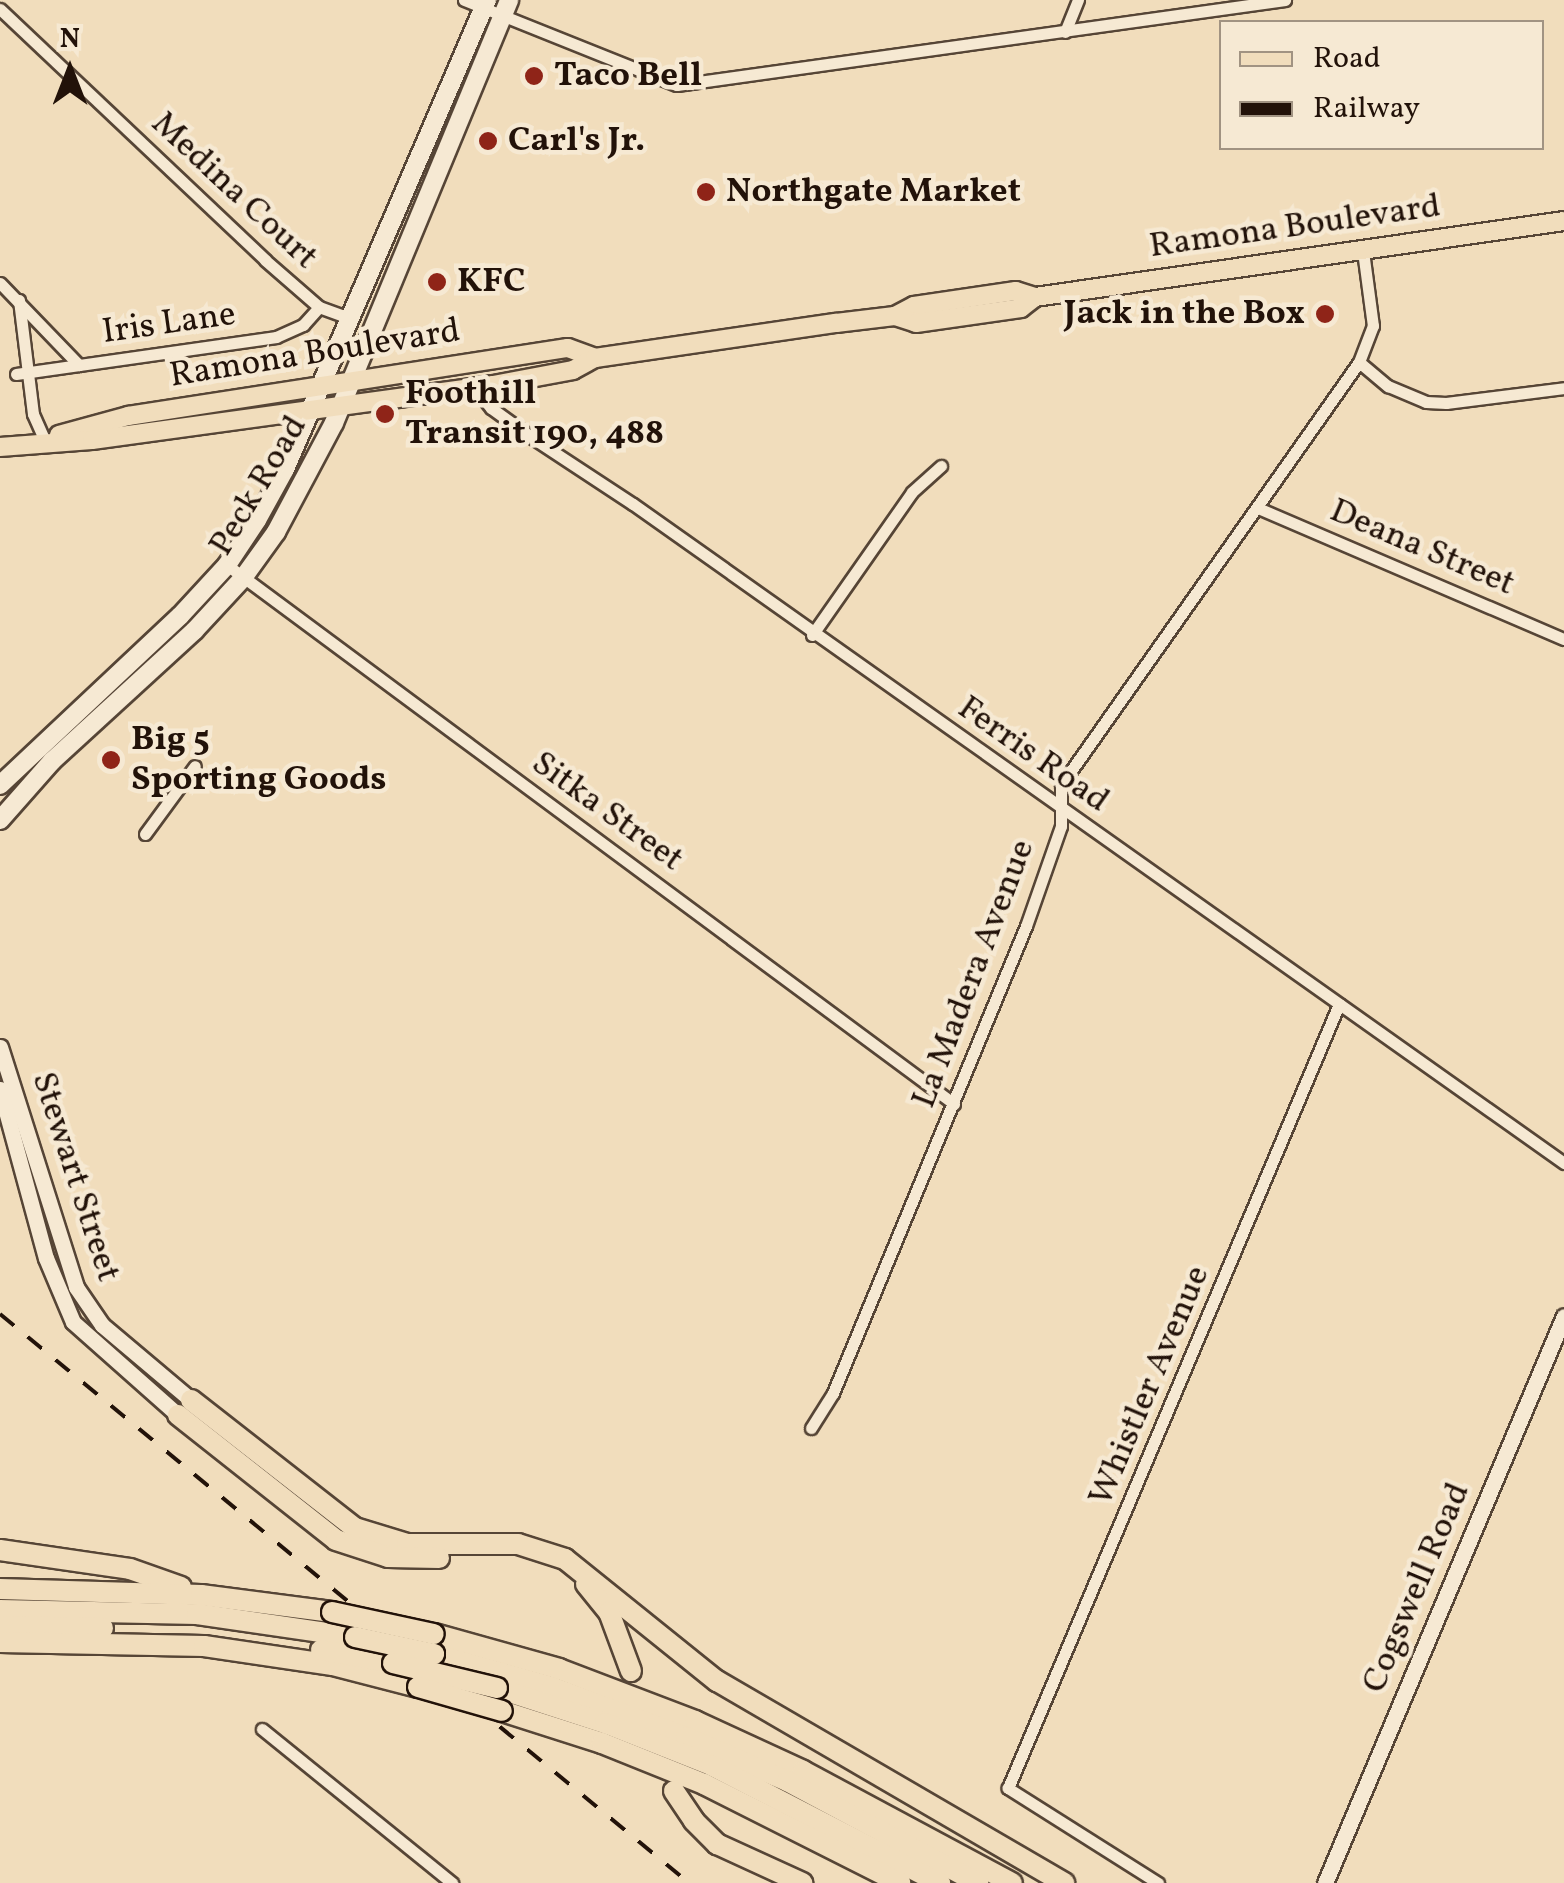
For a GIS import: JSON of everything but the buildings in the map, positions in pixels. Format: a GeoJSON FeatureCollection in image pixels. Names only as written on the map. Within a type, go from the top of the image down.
{"type":"FeatureCollection","features":[{"type":"Feature","properties":{"kind":"highway"},"geometry":{"type":"LineString","coordinates":[[184,1407],[318,1527],[353,1548],[409,1559],[515,1554],[552,1563],[571,1573],[598,1596],[609,1612],[631,1670]]}},
{"type":"Feature","properties":{"kind":"highway"},"geometry":{"type":"LineString","coordinates":[[184,1407],[355,1528],[407,1544],[518,1544],[565,1559],[717,1681],[1064,1883]]}},
{"type":"Feature","properties":{"kind":"highway"},"geometry":{"type":"LineString","coordinates":[[0,1550],[130,1569],[201,1595]]}},
{"type":"Feature","properties":{"kind":"highway"},"geometry":{"type":"LineString","coordinates":[[0,1589],[201,1595],[332,1612],[434,1644],[686,1736],[787,1781],[978,1883]]}},
{"type":"Feature","properties":{"kind":"highway"},"geometry":{"type":"LineString","coordinates":[[0,1610],[197,1614],[355,1638],[434,1644],[559,1669],[695,1721],[804,1771],[1012,1883]]}},
{"type":"Feature","properties":{"kind":"highway"},"geometry":{"type":"LineString","coordinates":[[0,1626],[192,1633],[393,1663],[497,1688],[605,1723],[711,1765],[940,1883]]}},
{"type":"Feature","properties":{"kind":"highway"},"geometry":{"type":"LineString","coordinates":[[0,1642],[204,1646],[333,1665],[418,1687],[502,1710],[704,1784],[900,1883]]}},
{"type":"Feature","properties":{"kind":"highway"},"geometry":{"type":"LineString","coordinates":[[674,1791],[717,1844],[802,1883]]}},
{"type":"Feature","properties":{"kind":"main road","name":"Peck Road"},"geometry":{"type":"LineString","coordinates":[[0,786],[180,616],[226,565],[285,470],[485,4]]}},
{"type":"Feature","properties":{"kind":"main road","name":"Peck Road"},"geometry":{"type":"LineString","coordinates":[[0,820],[52,761],[194,631],[243,578],[307,479],[342,406],[349,381],[506,8]]}},
{"type":"Feature","properties":{"kind":"main road"},"geometry":{"type":"LineString","coordinates":[[403,201],[422,210]]}},
{"type":"Feature","properties":{"kind":"main road","name":"Ramona Boulevard"},"geometry":{"type":"LineString","coordinates":[[0,447],[45,440],[92,440],[474,388],[573,370],[596,358],[895,316],[914,306],[1016,291],[1035,297],[1564,221]]}},
{"type":"Feature","properties":{"kind":"main road","name":"Ramona Boulevard"},"geometry":{"type":"LineString","coordinates":[[45,440],[91,423],[568,348],[596,358]]}},
{"type":"Feature","properties":{"kind":"street"},"geometry":{"type":"LineString","coordinates":[[464,0],[506,8],[678,86],[1285,0]]}},
{"type":"Feature","properties":{"kind":"street"},"geometry":{"type":"LineString","coordinates":[[1065,32],[1078,0]]}},
{"type":"Feature","properties":{"kind":"street","name":"Medina Court"},"geometry":{"type":"LineString","coordinates":[[0,8],[319,307],[350,318]]}},
{"type":"Feature","properties":{"kind":"street","name":"La Madera Avenue"},"geometry":{"type":"LineString","coordinates":[[811,1428],[833,1394],[1026,926],[1061,826],[1061,785],[1359,362],[1373,326],[1362,251]]}},
{"type":"Feature","properties":{"kind":"street"},"geometry":{"type":"LineString","coordinates":[[0,282],[78,365]]}},
{"type":"Feature","properties":{"kind":"street"},"geometry":{"type":"LineString","coordinates":[[19,300],[22,373],[45,440]]}},
{"type":"Feature","properties":{"kind":"street","name":"Iris Lane"},"geometry":{"type":"LineString","coordinates":[[22,373],[276,337],[303,325],[319,307]]}},
{"type":"Feature","properties":{"kind":"street"},"geometry":{"type":"LineString","coordinates":[[1359,362],[1388,386],[1426,402],[1446,404],[1564,388]]}},
{"type":"Feature","properties":{"kind":"street","name":"Ferris Road"},"geometry":{"type":"LineString","coordinates":[[474,388],[491,408],[633,504],[812,635],[1564,1164]]}},
{"type":"Feature","properties":{"kind":"street"},"geometry":{"type":"LineString","coordinates":[[812,635],[912,492],[941,466]]}},
{"type":"Feature","properties":{"kind":"street","name":"Deana Street"},"geometry":{"type":"LineString","coordinates":[[1258,508],[1564,639]]}},
{"type":"Feature","properties":{"kind":"street","name":"Sitka Street"},"geometry":{"type":"LineString","coordinates":[[226,565],[954,1104]]}},
{"type":"Feature","properties":{"kind":"street"},"geometry":{"type":"LineString","coordinates":[[145,834],[195,766]]}},
{"type":"Feature","properties":{"kind":"street","name":"Whistler Avenue"},"geometry":{"type":"LineString","coordinates":[[1158,1883],[1008,1788],[1339,1004]]}},
{"type":"Feature","properties":{"kind":"street","name":"Stewart Street"},"geometry":{"type":"LineString","coordinates":[[0,1047],[76,1287],[102,1325],[184,1407]]}},
{"type":"Feature","properties":{"kind":"street","name":"Stewart Street"},"geometry":{"type":"LineString","coordinates":[[0,1089],[46,1258],[73,1322],[184,1407]]}},
{"type":"Feature","properties":{"kind":"street","name":"Cogswell Road"},"geometry":{"type":"LineString","coordinates":[[1324,1883],[1564,1316]]}},
{"type":"Feature","properties":{"kind":"street"},"geometry":{"type":"LineString","coordinates":[[262,1729],[452,1883]]}},
{"type":"Feature","properties":{"kind":"railway"},"geometry":{"type":"LineString","coordinates":[[0,1314],[689,1883]]}},
{"type":"Feature","properties":{"kind":"place","name":"Taco Bell"},"geometry":{"type":"Point","coordinates":[534,76]}},
{"type":"Feature","properties":{"kind":"place","name":"Carl's Jr."},"geometry":{"type":"Point","coordinates":[488,141]}},
{"type":"Feature","properties":{"kind":"place","name":"Northgate Market"},"geometry":{"type":"Point","coordinates":[706,192]}},
{"type":"Feature","properties":{"kind":"place","name":"KFC"},"geometry":{"type":"Point","coordinates":[437,282]}},
{"type":"Feature","properties":{"kind":"place","name":"Jack in the Box"},"geometry":{"type":"Point","coordinates":[1325,314]}},
{"type":"Feature","properties":{"kind":"place","name":"Foothill Transit 190, 488"},"geometry":{"type":"Point","coordinates":[385,414]}},
{"type":"Feature","properties":{"kind":"place","name":"Big 5 Sporting Goods"},"geometry":{"type":"Point","coordinates":[111,760]}}]}
